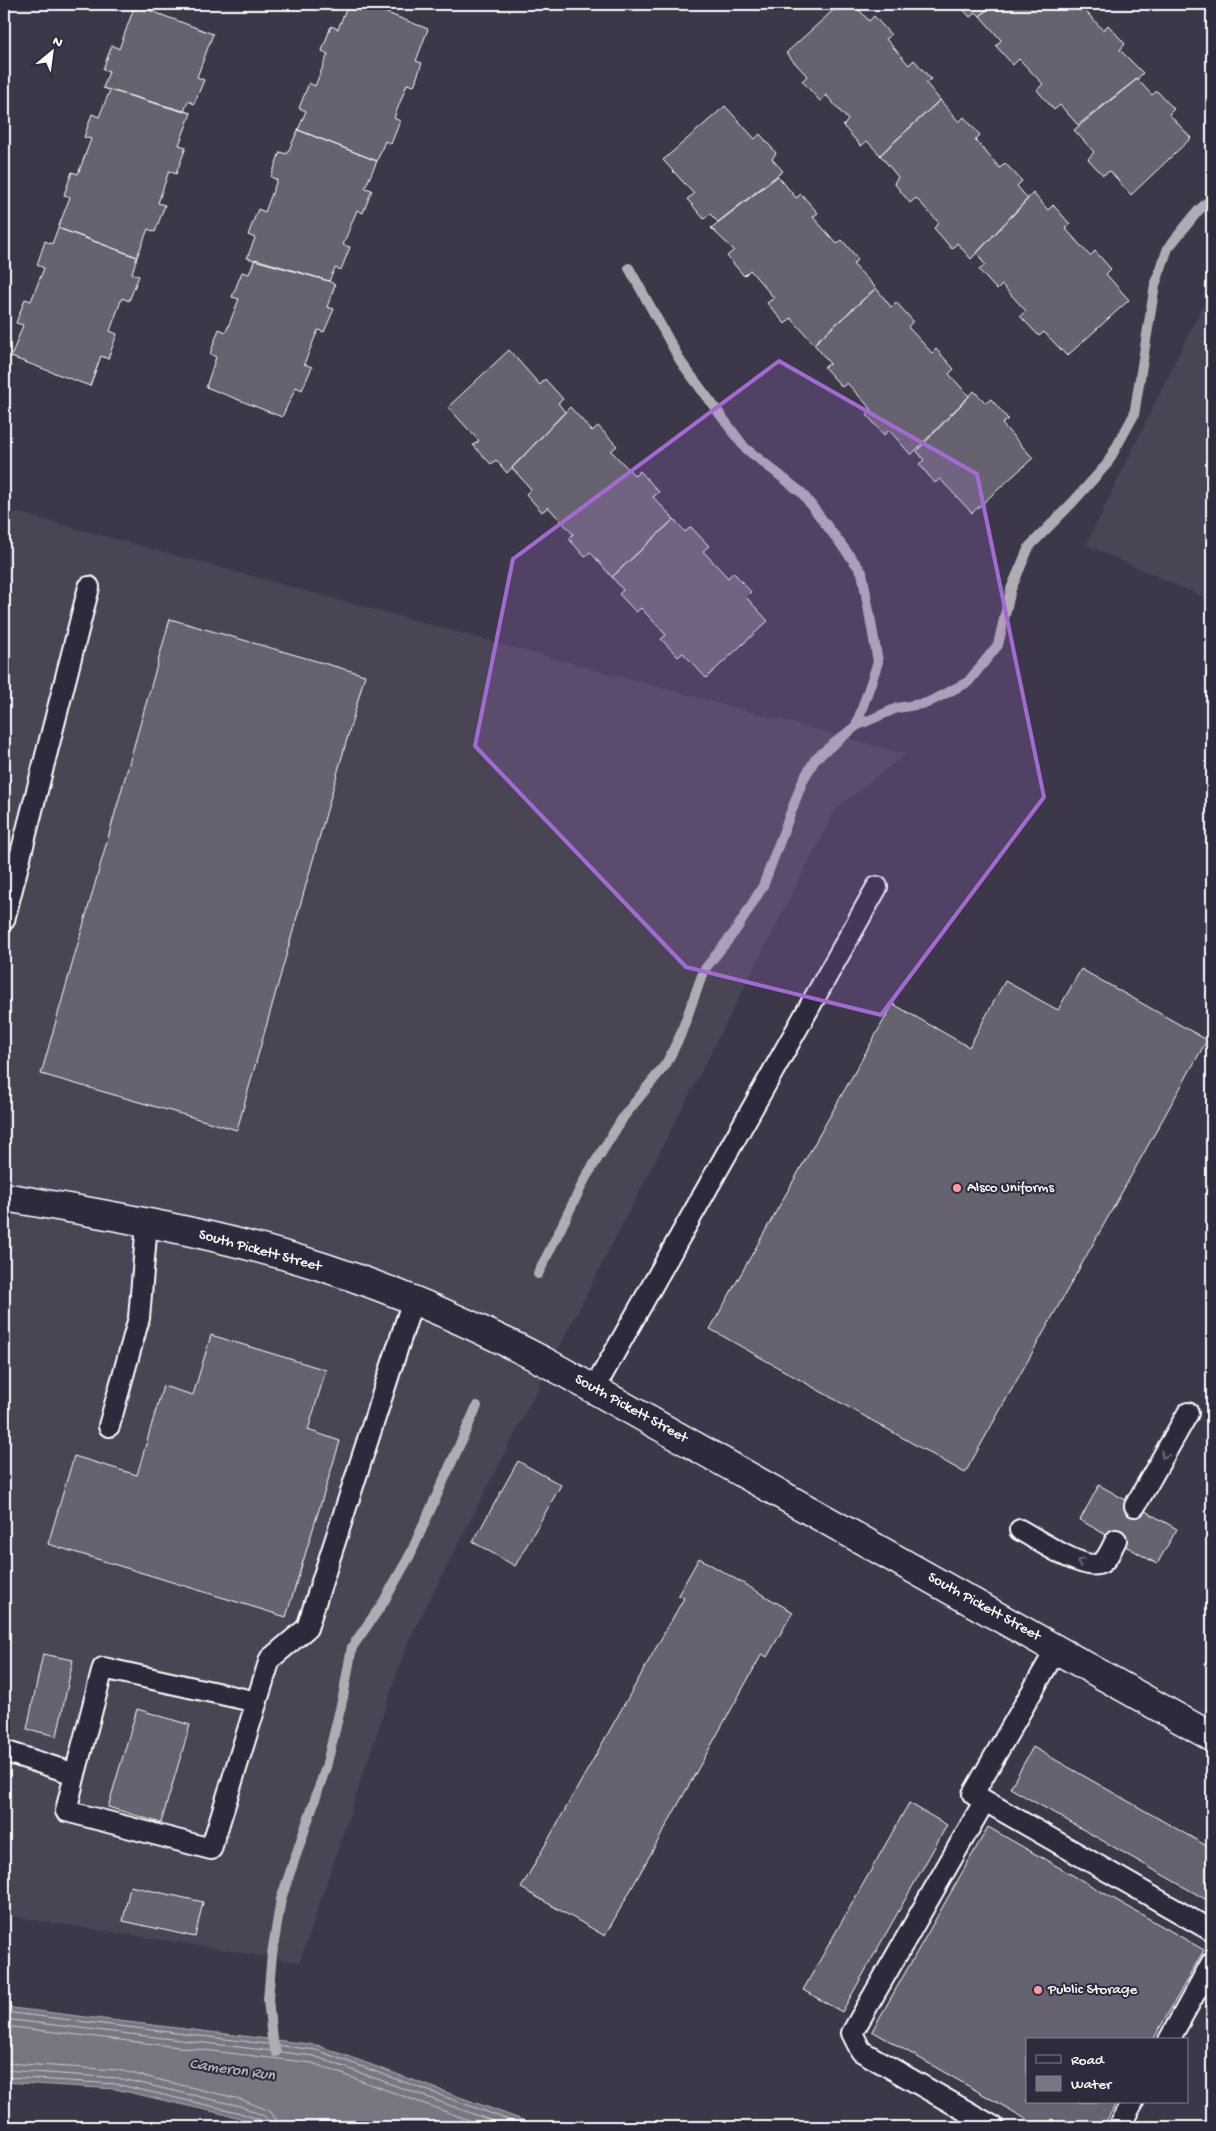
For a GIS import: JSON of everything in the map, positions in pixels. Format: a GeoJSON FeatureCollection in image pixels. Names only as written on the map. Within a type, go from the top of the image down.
{"type":"FeatureCollection","features":[{"type":"Feature","properties":{"kind":"street","name":"South Pickett Street"},"geometry":{"type":"LineString","coordinates":[[4,1197],[147,1223],[326,1268],[413,1300],[505,1341],[594,1389],[1212,1736]]}},
{"type":"Feature","properties":{"kind":"lane"},"geometry":{"type":"LineString","coordinates":[[4,920],[89,587]]}},
{"type":"Feature","properties":{"kind":"lane"},"geometry":{"type":"LineString","coordinates":[[594,1389],[878,887]]}},
{"type":"Feature","properties":{"kind":"lane"},"geometry":{"type":"LineString","coordinates":[[109,1426],[139,1318],[147,1223]]}},
{"type":"Feature","properties":{"kind":"lane"},"geometry":{"type":"LineString","coordinates":[[257,1702],[103,1668],[66,1811],[211,1849],[257,1702],[270,1659],[306,1628],[413,1300]]}},
{"type":"Feature","properties":{"kind":"lane"},"geometry":{"type":"LineString","coordinates":[[1135,1506],[1188,1413]]}},
{"type":"Feature","properties":{"kind":"lane"},"geometry":{"type":"LineString","coordinates":[[1020,1530],[1088,1565],[1100,1563],[1104,1560],[1116,1540]]}},
{"type":"Feature","properties":{"kind":"lane"},"geometry":{"type":"LineString","coordinates":[[1057,1648],[973,1794],[1212,1931]]}},
{"type":"Feature","properties":{"kind":"lane"},"geometry":{"type":"LineString","coordinates":[[4,1751],[75,1774]]}},
{"type":"Feature","properties":{"kind":"lane"},"geometry":{"type":"LineString","coordinates":[[984,1802],[852,2033],[861,2051],[994,2127]]}},
{"type":"Feature","properties":{"kind":"lane"},"geometry":{"type":"LineString","coordinates":[[1169,2038],[1212,1962]]}},
{"type":"Feature","properties":{"kind":"lane"},"geometry":{"type":"LineString","coordinates":[[1119,2127],[1132,2104]]}},
{"type":"Feature","properties":{"kind":"highlighted area"},"geometry":{"type":"Polygon","coordinates":[[[779,361],[977,474],[1044,797],[881,1015],[686,967],[475,746],[513,559],[779,361]]]}},
{"type":"Feature","properties":{"kind":"shaded area"},"geometry":{"type":"Polygon","coordinates":[[[1212,286],[1212,601],[1086,545],[1212,286]]]}},
{"type":"Feature","properties":{"kind":"shaded area"},"geometry":{"type":"Polygon","coordinates":[[[4,512],[23,514],[906,754],[836,809],[407,1644],[300,1962],[4,1915],[4,512]]]}},
{"type":"Feature","properties":{"kind":"water","name":"Cameron Run"},"geometry":{"type":"Polygon","coordinates":[[[4,2007],[317,2045],[542,2127],[264,2127],[236,2117],[115,2089],[4,2082],[4,2007]]]}},
{"type":"Feature","properties":{"kind":"building"},"geometry":{"type":"Polygon","coordinates":[[[348,4],[364,4],[428,29],[416,61],[422,63],[414,86],[407,84],[394,118],[400,121],[391,144],[385,141],[377,161],[298,130],[306,111],[299,108],[309,83],[315,86],[328,54],[322,51],[331,26],[338,29],[348,4]]]}},
{"type":"Feature","properties":{"kind":"building"},"geometry":{"type":"Polygon","coordinates":[[[840,4],[854,4],[869,21],[874,16],[891,35],[886,39],[909,65],[914,60],[931,79],[926,83],[940,100],[880,155],[867,141],[861,146],[843,126],[848,120],[826,95],[820,101],[802,81],[807,76],[786,53],[840,4]]]}},
{"type":"Feature","properties":{"kind":"building"},"geometry":{"type":"Polygon","coordinates":[[[958,4],[993,4],[980,16],[976,12],[970,17],[958,4]]]}},
{"type":"Feature","properties":{"kind":"building"},"geometry":{"type":"Polygon","coordinates":[[[993,4],[1079,4],[1103,30],[1108,25],[1125,44],[1120,50],[1143,73],[1078,125],[1060,105],[1054,110],[1037,90],[1043,84],[1019,59],[1013,65],[996,46],[1001,40],[980,16],[993,4]]]}},
{"type":"Feature","properties":{"kind":"building"},"geometry":{"type":"Polygon","coordinates":[[[135,5],[213,34],[197,77],[204,80],[194,104],[188,101],[184,112],[103,88],[109,71],[103,69],[112,45],[119,49],[135,5]]]}},
{"type":"Feature","properties":{"kind":"building"},"geometry":{"type":"Polygon","coordinates":[[[1137,79],[1152,95],[1157,91],[1174,109],[1169,114],[1191,138],[1131,195],[1110,171],[1103,175],[1088,159],[1094,152],[1074,130],[1137,79]]]}},
{"type":"Feature","properties":{"kind":"building"},"geometry":{"type":"Polygon","coordinates":[[[110,90],[191,113],[179,145],[186,147],[176,174],[169,171],[158,203],[165,205],[155,232],[148,229],[137,257],[58,228],[70,197],[64,195],[72,172],[78,174],[91,139],[84,137],[92,114],[99,117],[110,90]]]}},
{"type":"Feature","properties":{"kind":"building"},"geometry":{"type":"Polygon","coordinates":[[[940,100],[959,122],[964,117],[980,135],[975,140],[1000,168],[1005,163],[1022,181],[1017,186],[1028,199],[971,259],[957,243],[952,249],[934,228],[939,223],[916,198],[910,203],[894,183],[898,177],[880,155],[940,100]]]}},
{"type":"Feature","properties":{"kind":"building"},"geometry":{"type":"Polygon","coordinates":[[[725,106],[755,139],[760,134],[776,153],[772,159],[783,171],[718,222],[710,214],[704,219],[687,199],[694,194],[663,160],[725,106]]]}},
{"type":"Feature","properties":{"kind":"building"},"geometry":{"type":"Polygon","coordinates":[[[298,130],[377,161],[365,188],[372,190],[363,213],[357,210],[343,245],[350,247],[341,270],[335,268],[329,281],[247,258],[255,238],[248,235],[258,209],[265,212],[277,180],[271,177],[280,152],[287,154],[298,130]]]}},
{"type":"Feature","properties":{"kind":"building"},"geometry":{"type":"Polygon","coordinates":[[[778,176],[796,198],[801,194],[818,213],[813,217],[837,244],[842,240],[858,259],[853,264],[876,288],[814,344],[791,318],[785,324],[767,303],[774,298],[750,270],[744,276],[727,256],[734,250],[711,228],[778,176]]]}},
{"type":"Feature","properties":{"kind":"building"},"geometry":{"type":"Polygon","coordinates":[[[1033,193],[1048,210],[1053,205],[1070,224],[1065,228],[1090,256],[1095,251],[1111,269],[1106,274],[1129,300],[1067,356],[1044,332],[1039,336],[1020,316],[1026,311],[1002,285],[997,290],[979,270],[985,265],[977,253],[1033,193]]]}},
{"type":"Feature","properties":{"kind":"building"},"geometry":{"type":"Polygon","coordinates":[[[58,228],[137,257],[132,273],[139,276],[129,301],[122,298],[110,331],[117,334],[108,359],[101,356],[90,386],[11,357],[23,325],[16,323],[25,299],[31,301],[44,268],[37,265],[45,241],[52,244],[58,228]]]}},
{"type":"Feature","properties":{"kind":"building"},"geometry":{"type":"Polygon","coordinates":[[[255,259],[329,281],[335,285],[327,307],[334,309],[324,332],[318,330],[304,364],[312,367],[302,390],[296,387],[282,417],[206,387],[216,357],[210,354],[219,329],[226,332],[239,299],[232,297],[242,272],[249,274],[255,259]]]}},
{"type":"Feature","properties":{"kind":"building"},"geometry":{"type":"Polygon","coordinates":[[[876,288],[891,307],[896,302],[913,321],[908,327],[932,353],[936,349],[954,369],[949,374],[969,396],[911,455],[889,430],[884,435],[867,415],[872,410],[847,383],[842,387],[824,367],[830,364],[814,344],[876,288]]]}},
{"type":"Feature","properties":{"kind":"building"},"geometry":{"type":"Polygon","coordinates":[[[509,350],[540,385],[545,379],[563,399],[558,403],[565,412],[507,473],[496,460],[491,464],[473,445],[479,441],[448,407],[509,350]]]}},
{"type":"Feature","properties":{"kind":"building"},"geometry":{"type":"Polygon","coordinates":[[[974,391],[986,403],[991,399],[1008,419],[1002,424],[1033,458],[972,513],[940,479],[935,483],[919,464],[924,460],[917,451],[974,391]]]}},
{"type":"Feature","properties":{"kind":"building"},"geometry":{"type":"Polygon","coordinates":[[[570,407],[592,431],[598,426],[617,446],[611,451],[635,476],[640,471],[659,492],[653,497],[674,519],[612,577],[590,552],[585,557],[569,539],[573,534],[548,507],[542,512],[526,494],[531,489],[512,468],[570,407]]]}},
{"type":"Feature","properties":{"kind":"building"},"geometry":{"type":"Polygon","coordinates":[[[674,519],[685,532],[691,527],[709,546],[703,551],[728,578],[733,572],[751,592],[746,597],[768,621],[706,678],[683,653],[678,657],[661,639],[666,635],[641,608],[636,612],[619,594],[623,590],[612,577],[674,519]]]}},
{"type":"Feature","properties":{"kind":"building"},"geometry":{"type":"Polygon","coordinates":[[[170,619],[365,675],[237,1130],[41,1074],[170,619]]]}},
{"type":"Feature","properties":{"kind":"building","name":"Alsco Uniforms"},"geometry":{"type":"Polygon","coordinates":[[[1081,969],[1207,1040],[965,1473],[710,1329],[893,1004],[969,1047],[1005,981],[1058,1010],[1081,969]]]}},
{"type":"Feature","properties":{"kind":"building"},"geometry":{"type":"Polygon","coordinates":[[[211,1335],[326,1370],[308,1430],[340,1441],[286,1617],[48,1544],[74,1456],[137,1475],[163,1386],[193,1395],[211,1335]]]}},
{"type":"Feature","properties":{"kind":"building"},"geometry":{"type":"Polygon","coordinates":[[[518,1461],[561,1485],[515,1566],[473,1542],[518,1461]]]}},
{"type":"Feature","properties":{"kind":"building"},"geometry":{"type":"Polygon","coordinates":[[[1099,1485],[1177,1529],[1157,1564],[1080,1520],[1099,1485]]]}},
{"type":"Feature","properties":{"kind":"building"},"geometry":{"type":"Polygon","coordinates":[[[699,1558],[793,1612],[767,1657],[762,1654],[605,1936],[521,1888],[684,1598],[678,1595],[699,1558]]]}},
{"type":"Feature","properties":{"kind":"building"},"geometry":{"type":"Polygon","coordinates":[[[43,1654],[73,1660],[57,1736],[27,1729],[43,1654]]]}},
{"type":"Feature","properties":{"kind":"building"},"geometry":{"type":"Polygon","coordinates":[[[137,1709],[190,1725],[161,1823],[108,1807],[137,1709]]]}},
{"type":"Feature","properties":{"kind":"building"},"geometry":{"type":"Polygon","coordinates":[[[1033,1747],[1212,1849],[1212,1903],[1010,1788],[1033,1747]]]}},
{"type":"Feature","properties":{"kind":"building"},"geometry":{"type":"Polygon","coordinates":[[[909,1803],[947,1825],[842,2012],[803,1990],[909,1803]]]}},
{"type":"Feature","properties":{"kind":"building","name":"Public Storage"},"geometry":{"type":"Polygon","coordinates":[[[988,1827],[1204,1950],[1154,2038],[1026,2038],[1026,2104],[1116,2104],[1103,2127],[1040,2127],[872,2031],[988,1827]]]}},
{"type":"Feature","properties":{"kind":"building"},"geometry":{"type":"Polygon","coordinates":[[[130,1886],[203,1902],[195,1937],[123,1921],[130,1886]]]}},
{"type":"Feature","properties":{"kind":"waterway"},"geometry":{"type":"LineString","coordinates":[[538,1274],[586,1177],[624,1116],[666,1064],[680,1036],[704,970],[736,930],[763,886],[803,780],[816,758],[856,726],[897,708],[927,703],[968,682],[998,645],[1011,589],[1029,547],[1107,464],[1134,415],[1155,285],[1168,248],[1198,211],[1212,198]]}},
{"type":"Feature","properties":{"kind":"waterway"},"geometry":{"type":"LineString","coordinates":[[629,268],[681,362],[745,448],[802,493],[862,572],[878,662],[856,726]]}},
{"type":"Feature","properties":{"kind":"waterway"},"geometry":{"type":"LineString","coordinates":[[276,2052],[272,2039],[268,1999],[272,1954],[281,1899],[326,1767],[343,1697],[352,1647],[383,1603],[410,1555],[477,1406]]}},
{"type":"Feature","properties":{"kind":"place","name":"Alsco Uniforms"},"geometry":{"type":"Point","coordinates":[957,1188]}},
{"type":"Feature","properties":{"kind":"place","name":"Public Storage"},"geometry":{"type":"Point","coordinates":[1038,1990]}}]}
